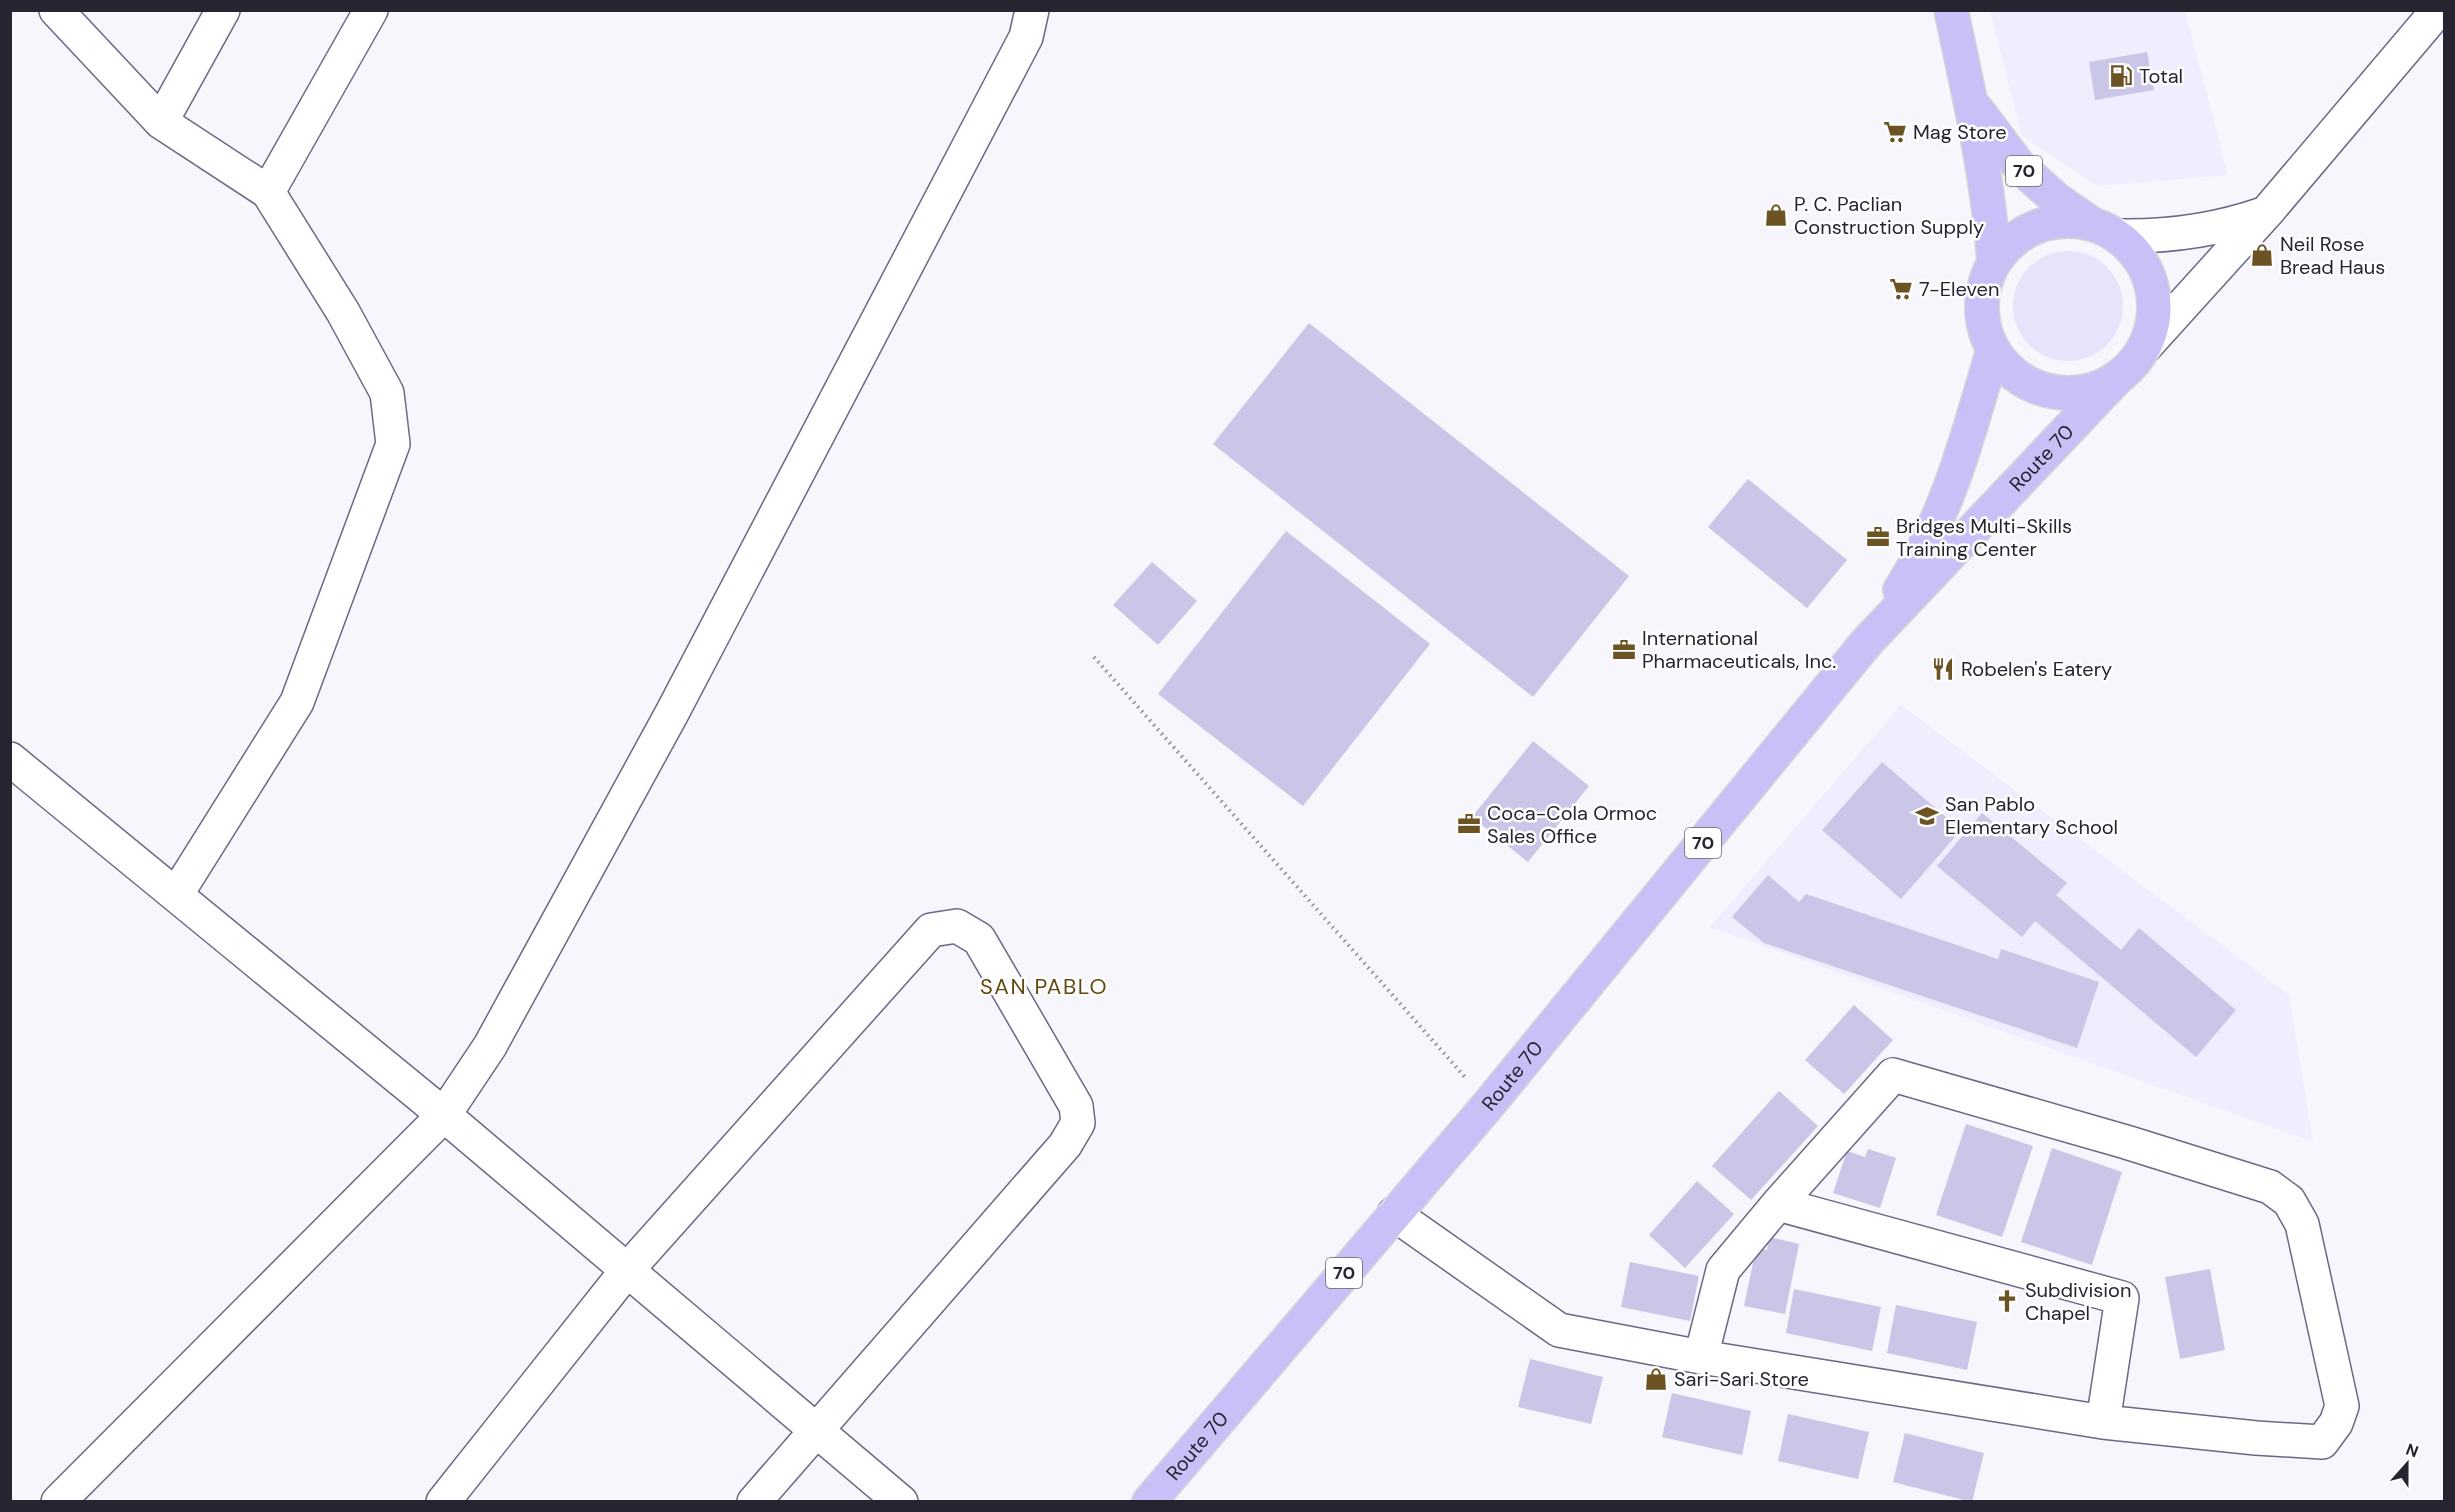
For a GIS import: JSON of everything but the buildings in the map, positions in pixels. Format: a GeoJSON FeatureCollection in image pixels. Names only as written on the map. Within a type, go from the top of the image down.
{"type":"FeatureCollection","features":[{"type":"Feature","properties":{"kind":"highway","name":"70"},"geometry":{"type":"LineString","coordinates":[[1951,10],[1991,211],[1994,261]]}},
{"type":"Feature","properties":{"kind":"highway","name":"70"},"geometry":{"type":"LineString","coordinates":[[1970,101],[2020,167],[2056,199],[2105,231],[2133,250],[2152,287],[2154,308],[2152,329],[2144,348],[2133,364],[2118,377],[2097,388],[2073,393],[2049,392],[2027,383],[2008,369],[1993,350],[1985,333],[1982,306],[1986,279],[1994,261],[2009,244],[2027,231],[2048,223],[2071,221],[2105,231]]}},
{"type":"Feature","properties":{"kind":"highway","name":"Route 70"},"geometry":{"type":"LineString","coordinates":[[1866,643],[1915,568],[1950,493],[1993,350]]}},
{"type":"Feature","properties":{"kind":"highway","name":"Route 70"},"geometry":{"type":"LineString","coordinates":[[1149,1502],[1489,1104],[1866,643],[2118,377]]}},
{"type":"Feature","properties":{"kind":"street"},"geometry":{"type":"LineString","coordinates":[[56,10],[161,123],[268,192],[343,312],[387,393],[393,444],[297,702],[176,895]]}},
{"type":"Feature","properties":{"kind":"street"},"geometry":{"type":"LineString","coordinates":[[161,123],[223,10]]}},
{"type":"Feature","properties":{"kind":"street"},"geometry":{"type":"LineString","coordinates":[[268,192],[371,10]]}},
{"type":"Feature","properties":{"kind":"street"},"geometry":{"type":"LineString","coordinates":[[58,1502],[444,1114],[490,1046],[672,713],[1026,37],[1032,10]]}},
{"type":"Feature","properties":{"kind":"street"},"geometry":{"type":"LineString","coordinates":[[2144,348],[2267,212],[2438,10]]}},
{"type":"Feature","properties":{"kind":"street"},"geometry":{"type":"LineString","coordinates":[[2105,231],[2157,237],[2194,233],[2225,228],[2267,212]]}},
{"type":"Feature","properties":{"kind":"street"},"geometry":{"type":"LineString","coordinates":[[10,759],[444,1114],[901,1502]]}},
{"type":"Feature","properties":{"kind":"street"},"geometry":{"type":"LineString","coordinates":[[443,1502],[628,1269],[931,930],[957,926],[980,939],[1076,1106],[1077,1124],[1065,1145],[754,1502]]}},
{"type":"Feature","properties":{"kind":"street"},"geometry":{"type":"LineString","coordinates":[[1394,1214],[1560,1330],[1701,1357],[2103,1422],[2256,1438],[2322,1442],[2336,1422],[2342,1406],[2302,1224],[2289,1201],[2270,1187],[2126,1142],[1893,1075],[1778,1203],[1723,1270],[1701,1357]]}},
{"type":"Feature","properties":{"kind":"street"},"geometry":{"type":"LineString","coordinates":[[1778,1203],[2122,1299],[2103,1422]]}},
{"type":"Feature","properties":{"kind":"path"},"geometry":{"type":"LineString","coordinates":[[1094,657],[1489,1104]]}},
{"type":"Feature","properties":{"kind":"shaded area"},"geometry":{"type":"Polygon","coordinates":[[[1997,10],[2185,11],[2228,175],[2097,186],[2022,136],[1990,12],[1997,10]]]}},
{"type":"Feature","properties":{"kind":"shaded area"},"geometry":{"type":"Polygon","coordinates":[[[2068,251],[2089,255],[2107,267],[2119,285],[2123,306],[2119,327],[2107,345],[2089,357],[2068,361],[2047,357],[2029,345],[2017,327],[2013,306],[2017,285],[2029,267],[2047,255],[2068,251]]]}},
{"type":"Feature","properties":{"kind":"shaded area","name":"San Pablo Elementary School"},"geometry":{"type":"Polygon","coordinates":[[[1901,705],[2289,995],[2313,1142],[1710,927],[1901,705]]]}},
{"type":"Feature","properties":{"kind":"place","name":"Total"},"geometry":{"type":"Point","coordinates":[2121,76]}},
{"type":"Feature","properties":{"kind":"place","name":"Mag Store"},"geometry":{"type":"Point","coordinates":[1895,132]}},
{"type":"Feature","properties":{"kind":"place","name":"P. C. Paclian Construction Supply"},"geometry":{"type":"Point","coordinates":[1776,215]}},
{"type":"Feature","properties":{"kind":"place","name":"Neil Rose Bread Haus"},"geometry":{"type":"Point","coordinates":[2262,255]}},
{"type":"Feature","properties":{"kind":"place","name":"7-Eleven"},"geometry":{"type":"Point","coordinates":[1901,289]}},
{"type":"Feature","properties":{"kind":"place","name":"Bridges Multi-Skills Training Center"},"geometry":{"type":"Point","coordinates":[1878,537]}},
{"type":"Feature","properties":{"kind":"place","name":"International Pharmaceuticals, Inc."},"geometry":{"type":"Point","coordinates":[1624,650]}},
{"type":"Feature","properties":{"kind":"place","name":"Robelen's Eatery"},"geometry":{"type":"Point","coordinates":[1943,669]}},
{"type":"Feature","properties":{"kind":"place","name":"San Pablo Elementary School"},"geometry":{"type":"Point","coordinates":[1927,816]}},
{"type":"Feature","properties":{"kind":"place","name":"Coca-Cola Ormoc Sales Office"},"geometry":{"type":"Point","coordinates":[1469,824]}},
{"type":"Feature","properties":{"kind":"place","name":"Subdivision Chapel"},"geometry":{"type":"Point","coordinates":[2007,1301]}},
{"type":"Feature","properties":{"kind":"place","name":"Sari-Sari Store"},"geometry":{"type":"Point","coordinates":[1656,1379]}},
{"type":"Feature","properties":{"kind":"district","name":"SAN PABLO"},"geometry":{"type":"Point","coordinates":[1044,986]}}]}
